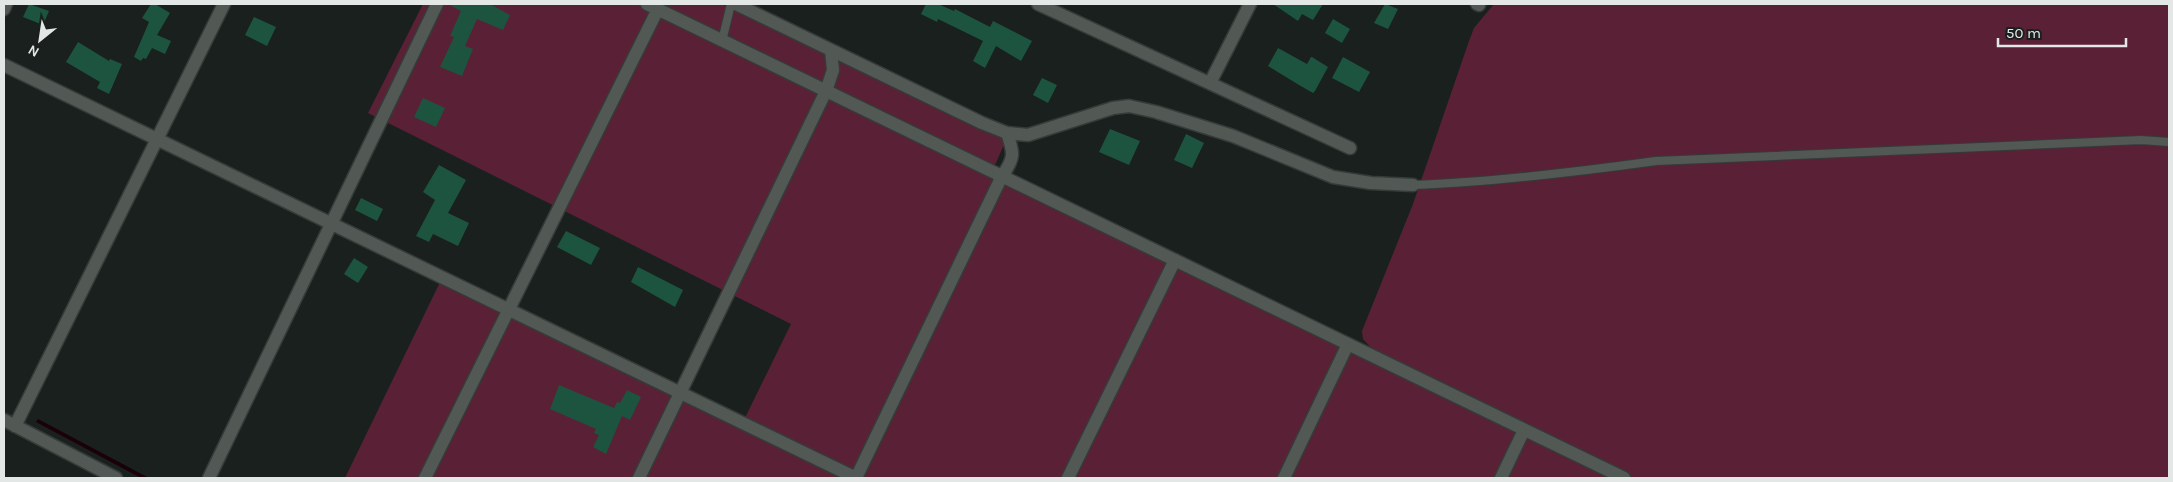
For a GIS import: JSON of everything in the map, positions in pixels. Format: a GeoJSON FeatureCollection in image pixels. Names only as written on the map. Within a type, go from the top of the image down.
{"type":"FeatureCollection","features":[{"type":"Feature","properties":{"kind":"street"},"geometry":{"type":"LineString","coordinates":[[4,9],[6,4]]}},
{"type":"Feature","properties":{"kind":"street"},"geometry":{"type":"LineString","coordinates":[[110,477],[9,423],[158,140],[224,4]]}},
{"type":"Feature","properties":{"kind":"street"},"geometry":{"type":"LineString","coordinates":[[210,478],[437,4]]}},
{"type":"Feature","properties":{"kind":"street"},"geometry":{"type":"LineString","coordinates":[[736,4],[982,124],[1007,132],[1028,135],[1113,108],[1130,106],[1156,112],[1233,136],[1333,177],[1371,183],[1413,185]]}},
{"type":"Feature","properties":{"kind":"street"},"geometry":{"type":"LineString","coordinates":[[1038,4],[1350,148]]}},
{"type":"Feature","properties":{"kind":"street"},"geometry":{"type":"LineString","coordinates":[[1210,83],[1250,4]]}},
{"type":"Feature","properties":{"kind":"street"},"geometry":{"type":"LineString","coordinates":[[425,478],[509,310],[652,7],[1624,478]]}},
{"type":"Feature","properties":{"kind":"street"},"geometry":{"type":"LineString","coordinates":[[639,478],[826,91],[832,70],[831,50]]}},
{"type":"Feature","properties":{"kind":"street"},"geometry":{"type":"LineString","coordinates":[[4,65],[856,478],[1002,176],[1011,163],[1013,152],[1007,132]]}},
{"type":"Feature","properties":{"kind":"street"},"geometry":{"type":"LineString","coordinates":[[1068,478],[1175,260]]}},
{"type":"Feature","properties":{"kind":"street"},"geometry":{"type":"LineString","coordinates":[[1284,478],[1348,344]]}},
{"type":"Feature","properties":{"kind":"street"},"geometry":{"type":"LineString","coordinates":[[1501,478],[1524,430]]}},
{"type":"Feature","properties":{"kind":"lane"},"geometry":{"type":"LineString","coordinates":[[722,41],[731,4]]}},
{"type":"Feature","properties":{"kind":"lane"},"geometry":{"type":"LineString","coordinates":[[1413,185],[1586,171],[1656,161],[2141,140],[2169,142]]}},
{"type":"Feature","properties":{"kind":"shaded area"},"geometry":{"type":"Polygon","coordinates":[[[423,4],[722,4],[978,129],[1006,140],[995,165],[1627,478],[345,478],[444,274],[741,426],[791,324],[368,113],[423,4]]]}},
{"type":"Feature","properties":{"kind":"shaded area"},"geometry":{"type":"Polygon","coordinates":[[[1494,4],[2169,4],[2169,478],[1632,478],[1375,352],[1363,339],[1362,331],[1413,204],[1474,28],[1494,4]]]}},
{"type":"Feature","properties":{"kind":"shaded area"},"geometry":{"type":"Polygon","coordinates":[[[38,419],[149,478],[141,478],[36,422],[38,419]]]}},
{"type":"Feature","properties":{"kind":"building"},"geometry":{"type":"Polygon","coordinates":[[[29,4],[49,11],[43,25],[23,17],[29,4]]]}},
{"type":"Feature","properties":{"kind":"building"},"geometry":{"type":"Polygon","coordinates":[[[151,4],[155,4],[170,13],[157,35],[171,41],[165,54],[152,48],[146,59],[143,58],[141,61],[134,57],[149,22],[142,18],[151,4]]]}},
{"type":"Feature","properties":{"kind":"building"},"geometry":{"type":"Polygon","coordinates":[[[448,4],[490,4],[510,15],[503,30],[477,19],[465,46],[473,49],[462,76],[440,67],[454,37],[450,36],[461,11],[448,4]]]}},
{"type":"Feature","properties":{"kind":"building"},"geometry":{"type":"Polygon","coordinates":[[[926,4],[938,4],[954,11],[955,9],[990,27],[993,21],[1032,41],[1021,61],[996,46],[985,68],[973,61],[983,41],[938,19],[937,22],[921,14],[926,4]]]}},
{"type":"Feature","properties":{"kind":"building"},"geometry":{"type":"Polygon","coordinates":[[[1273,4],[1323,4],[1313,20],[1302,14],[1298,21],[1273,4]]]}},
{"type":"Feature","properties":{"kind":"building"},"geometry":{"type":"Polygon","coordinates":[[[1385,4],[1398,9],[1388,29],[1374,23],[1385,4]]]}},
{"type":"Feature","properties":{"kind":"building"},"geometry":{"type":"Polygon","coordinates":[[[254,17],[276,27],[267,46],[245,35],[254,17]]]}},
{"type":"Feature","properties":{"kind":"building"},"geometry":{"type":"Polygon","coordinates":[[[1333,19],[1350,29],[1342,43],[1325,33],[1333,19]]]}},
{"type":"Feature","properties":{"kind":"building"},"geometry":{"type":"Polygon","coordinates":[[[78,42],[109,61],[110,59],[122,64],[109,94],[97,88],[100,82],[66,62],[78,42]]]}},
{"type":"Feature","properties":{"kind":"building"},"geometry":{"type":"Polygon","coordinates":[[[1278,48],[1307,64],[1312,57],[1328,67],[1313,93],[1268,66],[1278,48]]]}},
{"type":"Feature","properties":{"kind":"building"},"geometry":{"type":"Polygon","coordinates":[[[1343,57],[1370,72],[1359,92],[1332,78],[1343,57]]]}},
{"type":"Feature","properties":{"kind":"building"},"geometry":{"type":"Polygon","coordinates":[[[1042,78],[1057,85],[1048,103],[1033,95],[1042,78]]]}},
{"type":"Feature","properties":{"kind":"building"},"geometry":{"type":"Polygon","coordinates":[[[423,98],[445,108],[436,127],[414,117],[423,98]]]}},
{"type":"Feature","properties":{"kind":"building"},"geometry":{"type":"Polygon","coordinates":[[[1110,129],[1140,141],[1129,165],[1099,152],[1110,129]]]}},
{"type":"Feature","properties":{"kind":"building"},"geometry":{"type":"Polygon","coordinates":[[[1186,134],[1204,143],[1192,168],[1174,160],[1186,134]]]}},
{"type":"Feature","properties":{"kind":"building"},"geometry":{"type":"Polygon","coordinates":[[[439,165],[466,180],[448,213],[469,223],[458,246],[433,234],[429,242],[416,236],[435,200],[423,192],[439,165]]]}},
{"type":"Feature","properties":{"kind":"building"},"geometry":{"type":"Polygon","coordinates":[[[361,198],[383,209],[377,221],[355,210],[361,198]]]}},
{"type":"Feature","properties":{"kind":"building"},"geometry":{"type":"Polygon","coordinates":[[[566,231],[600,248],[591,265],[557,247],[566,231]]]}},
{"type":"Feature","properties":{"kind":"building"},"geometry":{"type":"Polygon","coordinates":[[[354,258],[368,267],[358,283],[344,274],[354,258]]]}},
{"type":"Feature","properties":{"kind":"building"},"geometry":{"type":"Polygon","coordinates":[[[638,267],[683,290],[675,307],[631,282],[638,267]]]}},
{"type":"Feature","properties":{"kind":"building"},"geometry":{"type":"Polygon","coordinates":[[[559,385],[614,408],[617,402],[620,403],[627,390],[641,397],[630,420],[622,416],[606,454],[593,447],[599,435],[594,433],[596,429],[550,409],[559,385]]]}}]}
